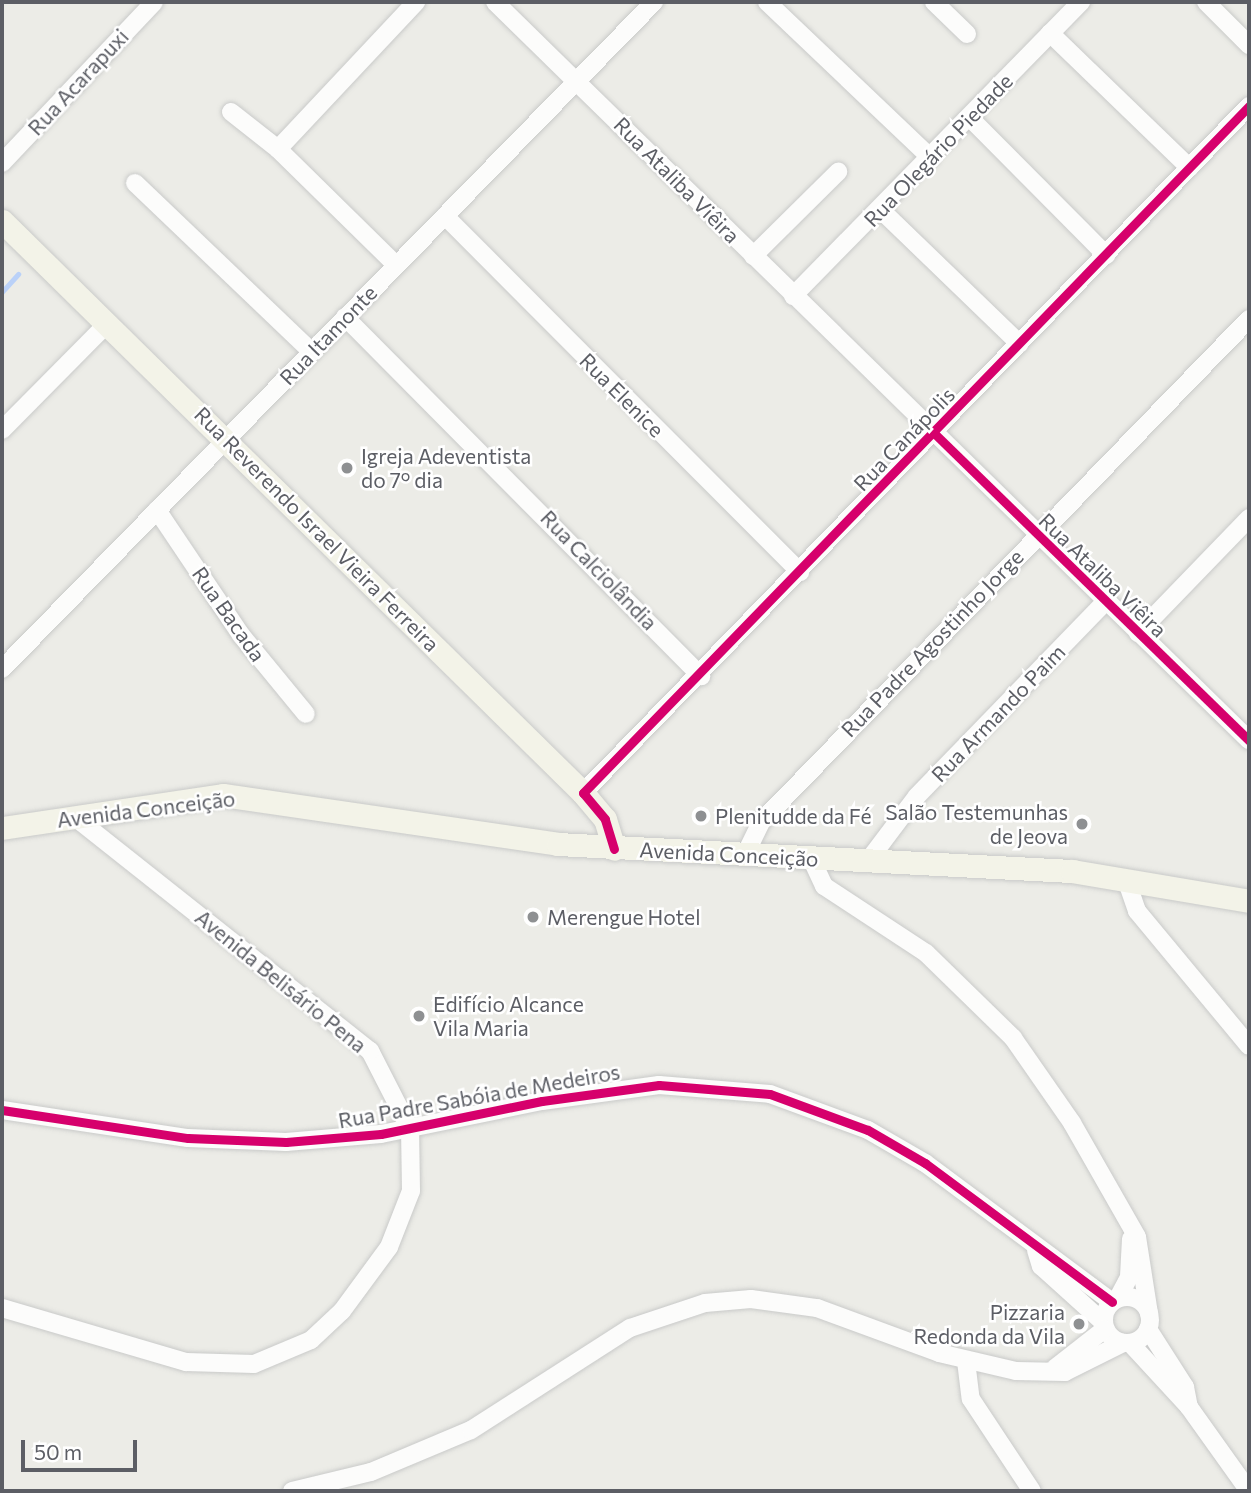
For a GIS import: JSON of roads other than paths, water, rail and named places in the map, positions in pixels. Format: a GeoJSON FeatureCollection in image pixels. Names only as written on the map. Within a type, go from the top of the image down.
{"type":"FeatureCollection","features":[{"type":"Feature","properties":{"kind":"main road","name":"Rua Reverendo Israel Vieira Ferreira"},"geometry":{"type":"LineString","coordinates":[[2,221],[583,793],[605,818],[614,849]]}},
{"type":"Feature","properties":{"kind":"main road","name":"Avenida Conceição"},"geometry":{"type":"LineString","coordinates":[[2,828],[247,797],[614,849],[869,861],[1126,878],[1249,901]]}},
{"type":"Feature","properties":{"kind":"street","name":"Rua Acarapuxi"},"geometry":{"type":"LineString","coordinates":[[2,163],[154,2]]}},
{"type":"Feature","properties":{"kind":"street"},"geometry":{"type":"LineString","coordinates":[[278,149],[416,2]]}},
{"type":"Feature","properties":{"kind":"street","name":"Rua Ataliba Viêira"},"geometry":{"type":"LineString","coordinates":[[495,2],[1138,633],[1246,730]]}},
{"type":"Feature","properties":{"kind":"street","name":"Rua Itamonte"},"geometry":{"type":"LineString","coordinates":[[2,669],[654,2]]}},
{"type":"Feature","properties":{"kind":"street"},"geometry":{"type":"LineString","coordinates":[[767,2],[931,158]]}},
{"type":"Feature","properties":{"kind":"street"},"geometry":{"type":"LineString","coordinates":[[934,2],[967,34]]}},
{"type":"Feature","properties":{"kind":"street","name":"Rua Olegário Piedade"},"geometry":{"type":"LineString","coordinates":[[793,296],[971,119],[1082,2]]}},
{"type":"Feature","properties":{"kind":"street"},"geometry":{"type":"LineString","coordinates":[[1206,2],[1249,45]]}},
{"type":"Feature","properties":{"kind":"street"},"geometry":{"type":"LineString","coordinates":[[1050,33],[1190,168]]}},
{"type":"Feature","properties":{"kind":"street","name":"Rua Canápolis"},"geometry":{"type":"LineString","coordinates":[[583,793],[701,676],[1249,106]]}},
{"type":"Feature","properties":{"kind":"street"},"geometry":{"type":"LineString","coordinates":[[231,113],[278,149],[396,265]]}},
{"type":"Feature","properties":{"kind":"street"},"geometry":{"type":"LineString","coordinates":[[971,119],[1106,255]]}},
{"type":"Feature","properties":{"kind":"street"},"geometry":{"type":"LineString","coordinates":[[753,257],[838,172]]}},
{"type":"Feature","properties":{"kind":"street"},"geometry":{"type":"LineString","coordinates":[[135,183],[312,352]]}},
{"type":"Feature","properties":{"kind":"street"},"geometry":{"type":"LineString","coordinates":[[880,209],[1020,344]]}},
{"type":"Feature","properties":{"kind":"street","name":"Rua Elenice"},"geometry":{"type":"LineString","coordinates":[[445,216],[800,572]]}},
{"type":"Feature","properties":{"kind":"street","name":"Rua Calciolândia"},"geometry":{"type":"LineString","coordinates":[[345,317],[701,676]]}},
{"type":"Feature","properties":{"kind":"street","name":"Rua Padre Agostinho Jorge"},"geometry":{"type":"LineString","coordinates":[[745,855],[761,822],[1037,534],[1249,319]]}},
{"type":"Feature","properties":{"kind":"street"},"geometry":{"type":"LineString","coordinates":[[2,430],[108,323]]}},
{"type":"Feature","properties":{"kind":"street","name":"Rua Bacada"},"geometry":{"type":"LineString","coordinates":[[157,510],[241,635],[306,714]]}},
{"type":"Feature","properties":{"kind":"street"},"geometry":{"type":"LineString","coordinates":[[1138,633],[1249,519]]}},
{"type":"Feature","properties":{"kind":"street","name":"Rua Armando Paim"},"geometry":{"type":"LineString","coordinates":[[869,861],[917,796],[1106,601]]}},
{"type":"Feature","properties":{"kind":"street","name":"Avenida Belisário Pena"},"geometry":{"type":"LineString","coordinates":[[2,1308],[186,1362],[241,1366],[291,1352],[342,1311],[390,1247],[411,1191],[410,1129],[383,1068],[338,1020],[74,817]]}},
{"type":"Feature","properties":{"kind":"street"},"geometry":{"type":"LineString","coordinates":[[811,858],[824,886],[926,953],[989,1009],[1052,1092],[1130,1225],[1143,1256],[1149,1321],[1185,1387],[1189,1407]]}},
{"type":"Feature","properties":{"kind":"street"},"geometry":{"type":"LineString","coordinates":[[1126,878],[1137,911],[1249,1046]]}},
{"type":"Feature","properties":{"kind":"street","name":"Rua Padre Sabóia de Medeiros"},"geometry":{"type":"LineString","coordinates":[[2,1110],[226,1141],[410,1129],[542,1101],[659,1085],[770,1094],[835,1115],[902,1150],[1036,1250],[1051,1253],[1115,1300],[1140,1301],[1149,1321]]}},
{"type":"Feature","properties":{"kind":"street"},"geometry":{"type":"LineString","coordinates":[[1045,1374],[1104,1326],[1131,1264],[1130,1225]]}},
{"type":"Feature","properties":{"kind":"street","name":"Rua Padre Sabóia de Medeiros"},"geometry":{"type":"LineString","coordinates":[[1036,1250],[1041,1266],[1104,1326],[1126,1343]]}},
{"type":"Feature","properties":{"kind":"street"},"geometry":{"type":"LineString","coordinates":[[292,1491],[371,1472],[471,1430],[630,1328],[705,1303],[751,1299],[817,1308],[966,1361],[1045,1374],[1080,1367],[1126,1343],[1149,1321]]}},
{"type":"Feature","properties":{"kind":"street"},"geometry":{"type":"LineString","coordinates":[[1126,1343],[1189,1407],[1249,1491]]}},
{"type":"Feature","properties":{"kind":"street"},"geometry":{"type":"LineString","coordinates":[[966,1361],[971,1399],[1032,1491]]}},
{"type":"Feature","properties":{"kind":"waterway"},"geometry":{"type":"LineString","coordinates":[[2,292],[18,274]]}},
{"type":"Feature","properties":{"kind":"place","name":"Igreja Adeventista do 7º dia"},"geometry":{"type":"Point","coordinates":[347,468]}},
{"type":"Feature","properties":{"kind":"place","name":"Plenitudde da Fé"},"geometry":{"type":"Point","coordinates":[701,816]}},
{"type":"Feature","properties":{"kind":"place","name":"Salão Testemunhas de Jeova"},"geometry":{"type":"Point","coordinates":[1082,824]}},
{"type":"Feature","properties":{"kind":"place","name":"Merengue Hotel"},"geometry":{"type":"Point","coordinates":[533,917]}},
{"type":"Feature","properties":{"kind":"place","name":"Edifício Alcance Vila Maria"},"geometry":{"type":"Point","coordinates":[419,1016]}},
{"type":"Feature","properties":{"kind":"place","name":"Pizzaria Redonda da Vila"},"geometry":{"type":"Point","coordinates":[1079,1324]}}]}
